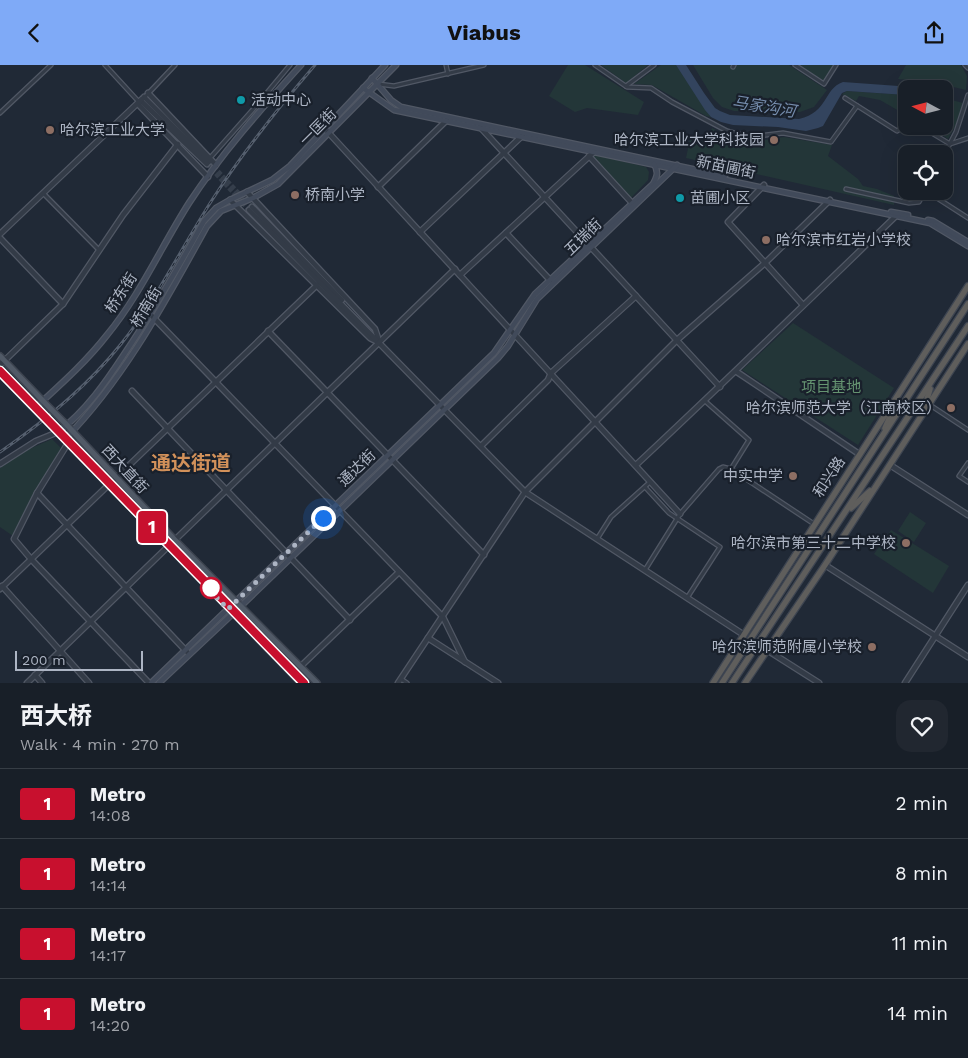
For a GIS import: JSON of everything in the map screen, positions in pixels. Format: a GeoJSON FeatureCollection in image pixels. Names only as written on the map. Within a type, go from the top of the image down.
{"type":"FeatureCollection","features":[{"type":"Feature","properties":{"kind":"highway","name":"和兴路"},"geometry":{"type":"LineString","coordinates":[[713,683],[968,286]]}},
{"type":"Feature","properties":{"kind":"highway","name":"和兴路"},"geometry":{"type":"LineString","coordinates":[[721,683],[880,442],[968,304]]}},
{"type":"Feature","properties":{"kind":"highway"},"geometry":{"type":"LineString","coordinates":[[732,683],[968,326]]}},
{"type":"Feature","properties":{"kind":"highway"},"geometry":{"type":"LineString","coordinates":[[745,683],[825,565],[968,344]]}},
{"type":"Feature","properties":{"kind":"highway"},"geometry":{"type":"LineString","coordinates":[[920,418],[934,380]]}},
{"type":"Feature","properties":{"kind":"highway"},"geometry":{"type":"LineString","coordinates":[[880,442],[900,391]]}},
{"type":"Feature","properties":{"kind":"highway"},"geometry":{"type":"LineString","coordinates":[[842,517],[876,485]]}},
{"type":"Feature","properties":{"kind":"highway"},"geometry":{"type":"LineString","coordinates":[[721,683],[732,653]]}},
{"type":"Feature","properties":{"kind":"highway"},"geometry":{"type":"LineString","coordinates":[[738,683],[748,659]]}},
{"type":"Feature","properties":{"kind":"main road","name":"桥东街"},"geometry":{"type":"LineString","coordinates":[[36,408],[108,335],[130,304],[189,203],[216,165],[252,119],[301,65]]}},
{"type":"Feature","properties":{"kind":"main road","name":"一匡街"},"geometry":{"type":"LineString","coordinates":[[247,193],[272,179],[290,165],[385,65]]}},
{"type":"Feature","properties":{"kind":"main road","name":"一匡街"},"geometry":{"type":"LineString","coordinates":[[253,198],[278,184],[396,65]]}},
{"type":"Feature","properties":{"kind":"main road","name":"新苗圃街"},"geometry":{"type":"LineString","coordinates":[[372,79],[391,100],[401,107],[481,128],[524,134]]}},
{"type":"Feature","properties":{"kind":"main road","name":"新苗圃街"},"geometry":{"type":"LineString","coordinates":[[363,88],[394,110],[477,124],[898,215],[930,223],[968,246]]}},
{"type":"Feature","properties":{"kind":"main road","name":"新苗圃街"},"geometry":{"type":"LineString","coordinates":[[596,150],[654,164],[676,167]]}},
{"type":"Feature","properties":{"kind":"main road","name":"五瑞街"},"geometry":{"type":"LineString","coordinates":[[515,335],[537,299],[589,245],[653,184],[657,171],[654,164]]}},
{"type":"Feature","properties":{"kind":"main road","name":"五瑞街"},"geometry":{"type":"LineString","coordinates":[[510,329],[530,300],[550,280],[676,167]]}},
{"type":"Feature","properties":{"kind":"main road","name":"桥南街"},"geometry":{"type":"LineString","coordinates":[[56,430],[103,385],[151,315],[204,221],[216,208],[247,193]]}},
{"type":"Feature","properties":{"kind":"main road","name":"桥南街"},"geometry":{"type":"LineString","coordinates":[[67,441],[106,390],[155,320],[207,226],[221,211],[253,198]]}},
{"type":"Feature","properties":{"kind":"main road","name":"新苗圃街"},"geometry":{"type":"LineString","coordinates":[[898,215],[932,221],[968,242]]}},
{"type":"Feature","properties":{"kind":"main road","name":"通达街"},"geometry":{"type":"LineString","coordinates":[[159,683],[228,609],[494,353],[510,329]]}},
{"type":"Feature","properties":{"kind":"main road","name":"通达街"},"geometry":{"type":"LineString","coordinates":[[150,683],[241,607],[446,410],[498,358],[515,335]]}},
{"type":"Feature","properties":{"kind":"main road","name":"西大直街"},"geometry":{"type":"LineString","coordinates":[[0,356],[175,540],[317,683]]}},
{"type":"Feature","properties":{"kind":"main road","name":"西大直街"},"geometry":{"type":"LineString","coordinates":[[0,371],[301,683]]}},
{"type":"Feature","properties":{"kind":"street"},"geometry":{"type":"LineString","coordinates":[[0,113],[51,65]]}},
{"type":"Feature","properties":{"kind":"street"},"geometry":{"type":"LineString","coordinates":[[105,65],[208,161],[216,165]]}},
{"type":"Feature","properties":{"kind":"street"},"geometry":{"type":"LineString","coordinates":[[63,304],[0,236],[142,100],[175,65]]}},
{"type":"Feature","properties":{"kind":"street"},"geometry":{"type":"LineString","coordinates":[[208,161],[290,65]]}},
{"type":"Feature","properties":{"kind":"street"},"geometry":{"type":"LineString","coordinates":[[446,65],[448,74]]}},
{"type":"Feature","properties":{"kind":"street"},"geometry":{"type":"LineString","coordinates":[[378,84],[394,86],[482,65]]}},
{"type":"Feature","properties":{"kind":"street"},"geometry":{"type":"LineString","coordinates":[[595,65],[626,86],[651,88],[672,102],[727,131],[749,137],[783,133],[831,141],[857,106]]}},
{"type":"Feature","properties":{"kind":"street"},"geometry":{"type":"LineString","coordinates":[[626,86],[654,65]]}},
{"type":"Feature","properties":{"kind":"street"},"geometry":{"type":"LineString","coordinates":[[795,65],[824,84],[836,65]]}},
{"type":"Feature","properties":{"kind":"street"},"geometry":{"type":"LineString","coordinates":[[965,65],[968,68]]}},
{"type":"Feature","properties":{"kind":"street"},"geometry":{"type":"LineString","coordinates":[[950,144],[968,95]]}},
{"type":"Feature","properties":{"kind":"street"},"geometry":{"type":"LineString","coordinates":[[844,98],[898,130]]}},
{"type":"Feature","properties":{"kind":"street"},"geometry":{"type":"LineString","coordinates":[[142,100],[208,177]]}},
{"type":"Feature","properties":{"kind":"street"},"geometry":{"type":"LineString","coordinates":[[142,100],[208,161]]}},
{"type":"Feature","properties":{"kind":"street"},"geometry":{"type":"LineString","coordinates":[[378,187],[448,119]]}},
{"type":"Feature","properties":{"kind":"street"},"geometry":{"type":"LineString","coordinates":[[477,124],[720,387]]}},
{"type":"Feature","properties":{"kind":"street"},"geometry":{"type":"LineString","coordinates":[[324,128],[680,514]]}},
{"type":"Feature","properties":{"kind":"street"},"geometry":{"type":"LineString","coordinates":[[420,232],[524,134]]}},
{"type":"Feature","properties":{"kind":"street"},"geometry":{"type":"LineString","coordinates":[[935,135],[950,144],[968,138]]}},
{"type":"Feature","properties":{"kind":"street"},"geometry":{"type":"LineString","coordinates":[[0,365],[63,304],[99,250],[178,144]]}},
{"type":"Feature","properties":{"kind":"street"},"geometry":{"type":"LineString","coordinates":[[460,275],[596,150]]}},
{"type":"Feature","properties":{"kind":"street"},"geometry":{"type":"LineString","coordinates":[[589,157],[632,203]]}},
{"type":"Feature","properties":{"kind":"street"},"geometry":{"type":"LineString","coordinates":[[763,186],[728,222],[803,305]]}},
{"type":"Feature","properties":{"kind":"street"},"geometry":{"type":"LineString","coordinates":[[846,189],[909,203],[918,202],[919,200]]}},
{"type":"Feature","properties":{"kind":"street"},"geometry":{"type":"LineString","coordinates":[[43,193],[99,250]]}},
{"type":"Feature","properties":{"kind":"street"},"geometry":{"type":"LineString","coordinates":[[247,193],[375,329],[380,342]]}},
{"type":"Feature","properties":{"kind":"street"},"geometry":{"type":"LineString","coordinates":[[230,200],[370,338],[380,342]]}},
{"type":"Feature","properties":{"kind":"street"},"geometry":{"type":"LineString","coordinates":[[407,683],[400,681],[525,492],[677,341],[765,263],[829,200]]}},
{"type":"Feature","properties":{"kind":"street"},"geometry":{"type":"LineString","coordinates":[[939,200],[968,218]]}},
{"type":"Feature","properties":{"kind":"street"},"geometry":{"type":"LineString","coordinates":[[251,208],[525,492],[744,635]]}},
{"type":"Feature","properties":{"kind":"street"},"geometry":{"type":"LineString","coordinates":[[636,465],[737,372],[803,305],[898,215]]}},
{"type":"Feature","properties":{"kind":"street"},"geometry":{"type":"LineString","coordinates":[[506,233],[550,280]]}},
{"type":"Feature","properties":{"kind":"street"},"geometry":{"type":"LineString","coordinates":[[27,683],[455,269]]}},
{"type":"Feature","properties":{"kind":"street"},"geometry":{"type":"LineString","coordinates":[[89,683],[1,587],[317,285]]}},
{"type":"Feature","properties":{"kind":"street"},"geometry":{"type":"LineString","coordinates":[[481,446],[548,380],[550,373],[636,296]]}},
{"type":"Feature","properties":{"kind":"street"},"geometry":{"type":"LineString","coordinates":[[151,315],[443,617],[464,661]]}},
{"type":"Feature","properties":{"kind":"street"},"geometry":{"type":"LineString","coordinates":[[268,331],[484,555]]}},
{"type":"Feature","properties":{"kind":"street"},"geometry":{"type":"LineString","coordinates":[[737,372],[859,454]]}},
{"type":"Feature","properties":{"kind":"street"},"geometry":{"type":"LineString","coordinates":[[132,391],[350,620]]}},
{"type":"Feature","properties":{"kind":"street"},"geometry":{"type":"LineString","coordinates":[[705,401],[749,440],[731,469]]}},
{"type":"Feature","properties":{"kind":"street"},"geometry":{"type":"LineString","coordinates":[[929,404],[968,430]]}},
{"type":"Feature","properties":{"kind":"street"},"geometry":{"type":"LineString","coordinates":[[0,463],[56,430]]}},
{"type":"Feature","properties":{"kind":"street"},"geometry":{"type":"LineString","coordinates":[[67,441],[37,493],[14,539],[150,683]]}},
{"type":"Feature","properties":{"kind":"street"},"geometry":{"type":"LineString","coordinates":[[968,463],[960,476],[968,482]]}},
{"type":"Feature","properties":{"kind":"street"},"geometry":{"type":"LineString","coordinates":[[890,465],[968,515]]}},
{"type":"Feature","properties":{"kind":"street"},"geometry":{"type":"LineString","coordinates":[[644,571],[680,514],[719,469],[723,467],[731,469],[814,524]]}},
{"type":"Feature","properties":{"kind":"street"},"geometry":{"type":"LineString","coordinates":[[597,539],[611,517],[650,482]]}},
{"type":"Feature","properties":{"kind":"street"},"geometry":{"type":"LineString","coordinates":[[645,487],[677,520],[720,547],[686,598]]}},
{"type":"Feature","properties":{"kind":"street"},"geometry":{"type":"LineString","coordinates":[[37,493],[188,652]]}},
{"type":"Feature","properties":{"kind":"street"},"geometry":{"type":"LineString","coordinates":[[825,565],[968,657]]}},
{"type":"Feature","properties":{"kind":"street"},"geometry":{"type":"LineString","coordinates":[[301,666],[399,572]]}},
{"type":"Feature","properties":{"kind":"street"},"geometry":{"type":"LineString","coordinates":[[905,683],[968,585]]}},
{"type":"Feature","properties":{"kind":"street"},"geometry":{"type":"LineString","coordinates":[[428,638],[498,683]]}},
{"type":"Feature","properties":{"kind":"street"},"geometry":{"type":"LineString","coordinates":[[767,650],[819,683]]}},
{"type":"Feature","properties":{"kind":"street"},"geometry":{"type":"LineString","coordinates":[[35,675],[42,683]]}},
{"type":"Feature","properties":{"kind":"green space"},"geometry":{"type":"Polygon","coordinates":[[[568,65],[585,65],[644,102],[638,115],[587,108],[575,112],[549,96],[568,65]]]}},
{"type":"Feature","properties":{"kind":"green space"},"geometry":{"type":"Polygon","coordinates":[[[601,65],[648,65],[626,83],[601,65]]]}},
{"type":"Feature","properties":{"kind":"green space"},"geometry":{"type":"Polygon","coordinates":[[[661,65],[676,65],[711,117],[706,116],[652,85],[634,84],[661,65]]]}},
{"type":"Feature","properties":{"kind":"green space"},"geometry":{"type":"Polygon","coordinates":[[[693,65],[789,65],[827,90],[814,107],[800,112],[734,111],[722,107],[713,98],[693,65]]]}},
{"type":"Feature","properties":{"kind":"green space"},"geometry":{"type":"Polygon","coordinates":[[[798,65],[834,65],[824,81],[798,65]]]}},
{"type":"Feature","properties":{"kind":"green space"},"geometry":{"type":"Polygon","coordinates":[[[906,65],[961,65],[967,76],[966,90],[953,87],[953,80],[898,79],[906,65]]]}},
{"type":"Feature","properties":{"kind":"green space"},"geometry":{"type":"Polygon","coordinates":[[[847,91],[898,94],[898,110],[880,100],[859,96],[856,101],[842,94],[847,91]]]}},
{"type":"Feature","properties":{"kind":"green space"},"geometry":{"type":"Polygon","coordinates":[[[953,100],[963,103],[953,130],[953,100]]]}},
{"type":"Feature","properties":{"kind":"green space"},"geometry":{"type":"Polygon","coordinates":[[[712,128],[734,139],[753,142],[784,137],[832,145],[828,156],[858,179],[863,186],[894,196],[894,205],[686,158],[690,139],[707,142],[712,128]]]}},
{"type":"Feature","properties":{"kind":"green space"},"geometry":{"type":"Polygon","coordinates":[[[942,135],[950,135],[948,139],[942,135]]]}},
{"type":"Feature","properties":{"kind":"green space"},"geometry":{"type":"Polygon","coordinates":[[[596,155],[646,167],[649,172],[648,180],[631,198],[592,157],[596,155]]]}},
{"type":"Feature","properties":{"kind":"green space","name":"项目基地"},"geometry":{"type":"Polygon","coordinates":[[[793,323],[894,388],[858,445],[742,370],[793,323]]]}},
{"type":"Feature","properties":{"kind":"green space"},"geometry":{"type":"Polygon","coordinates":[[[52,439],[61,448],[35,492],[13,536],[0,527],[0,468],[27,450],[52,439]]]}},
{"type":"Feature","properties":{"kind":"green space"},"geometry":{"type":"Polygon","coordinates":[[[910,512],[926,523],[914,542],[898,531],[910,512]]]}},
{"type":"Feature","properties":{"kind":"green space"},"geometry":{"type":"Polygon","coordinates":[[[891,530],[949,566],[933,593],[874,554],[891,530]]]}},
{"type":"Feature","properties":{"kind":"water"},"geometry":{"type":"Polygon","coordinates":[[[676,65],[686,65],[715,108],[730,115],[799,119],[809,116],[816,111],[832,90],[843,82],[898,86],[898,94],[847,91],[842,93],[823,126],[806,131],[778,127],[733,125],[711,117],[676,65]]]}},
{"type":"Feature","properties":{"kind":"tunnel"},"geometry":{"type":"LineString","coordinates":[[209,162],[252,207]]}},
{"type":"Feature","properties":{"kind":"tunnel"},"geometry":{"type":"LineString","coordinates":[[207,164],[249,210]]}},
{"type":"Feature","properties":{"kind":"railway"},"geometry":{"type":"LineString","coordinates":[[0,452],[65,403],[108,360],[146,309],[225,180],[262,129],[315,65]]}},
{"type":"Feature","properties":{"kind":"metro line","name":"1"},"geometry":{"type":"LineString","coordinates":[[0,371],[304,683]]}},
{"type":"Feature","properties":{"kind":"place","name":"活动中心"},"geometry":{"type":"Point","coordinates":[241,100]}},
{"type":"Feature","properties":{"kind":"place","name":"哈尔滨工业大学"},"geometry":{"type":"Point","coordinates":[50,130]}},
{"type":"Feature","properties":{"kind":"place","name":"哈尔滨工业大学科技园"},"geometry":{"type":"Point","coordinates":[774,140]}},
{"type":"Feature","properties":{"kind":"place","name":"桥南小学"},"geometry":{"type":"Point","coordinates":[295,195]}},
{"type":"Feature","properties":{"kind":"place","name":"苗圃小区"},"geometry":{"type":"Point","coordinates":[680,198]}},
{"type":"Feature","properties":{"kind":"place","name":"哈尔滨市红岩小学校"},"geometry":{"type":"Point","coordinates":[766,240]}},
{"type":"Feature","properties":{"kind":"place","name":"哈尔滨师范大学（江南校区）"},"geometry":{"type":"Point","coordinates":[951,408]}},
{"type":"Feature","properties":{"kind":"place","name":"中实中学"},"geometry":{"type":"Point","coordinates":[793,476]}},
{"type":"Feature","properties":{"kind":"place","name":"哈尔滨市第三十二中学校"},"geometry":{"type":"Point","coordinates":[906,543]}},
{"type":"Feature","properties":{"kind":"place","name":"哈尔滨师范附属小学校"},"geometry":{"type":"Point","coordinates":[872,647]}},
{"type":"Feature","properties":{"kind":"district","name":"通达街道"},"geometry":{"type":"Point","coordinates":[191,463]}},
{"type":"Feature","properties":{"kind":"route"},"geometry":{"type":"LineString","coordinates":[[211,588],[204,584],[228,609],[323,518]]}},
{"type":"Feature","properties":{"kind":"water label","name":"马家沟河"},"geometry":{"type":"Point","coordinates":[764,106]}}]}
